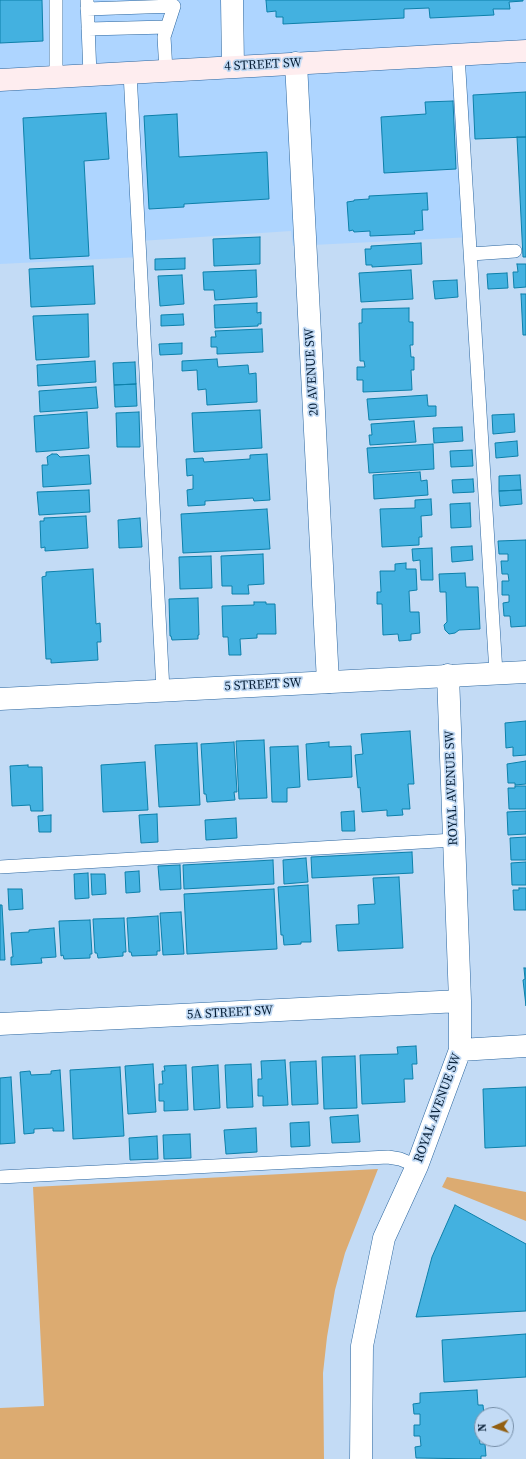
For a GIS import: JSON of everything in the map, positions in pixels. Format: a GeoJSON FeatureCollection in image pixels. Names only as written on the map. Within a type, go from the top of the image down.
{"type":"FeatureCollection","features":[{"type":"Feature","properties":{"kind":"main road","name":"4 STREET SW"},"geometry":{"type":"LineString","coordinates":[[0,80],[526,51]]}},
{"type":"Feature","properties":{"kind":"street"},"geometry":{"type":"LineString","coordinates":[[232,0],[233,66]]}},
{"type":"Feature","properties":{"kind":"street","name":"20 AVENUE SW"},"geometry":{"type":"LineString","coordinates":[[296,63],[328,682]]}},
{"type":"Feature","properties":{"kind":"street","name":"5 STREET SW"},"geometry":{"type":"LineString","coordinates":[[0,699],[526,672]]}},
{"type":"Feature","properties":{"kind":"street","name":"ROYAL AVENUE SW"},"geometry":{"type":"LineString","coordinates":[[361,1459],[362,1346],[384,1238],[417,1166],[460,1050],[460,1001],[448,675]]}},
{"type":"Feature","properties":{"kind":"street","name":"5A STREET SW"},"geometry":{"type":"LineString","coordinates":[[0,1024],[460,1001]]}},
{"type":"Feature","properties":{"kind":"street"},"geometry":{"type":"LineString","coordinates":[[460,1050],[526,1046]]}},
{"type":"Feature","properties":{"kind":"lane"},"geometry":{"type":"LineString","coordinates":[[56,0],[56,77]]}},
{"type":"Feature","properties":{"kind":"lane"},"geometry":{"type":"LineString","coordinates":[[90,75],[87,4],[174,6],[164,37],[166,71]]}},
{"type":"Feature","properties":{"kind":"lane"},"geometry":{"type":"LineString","coordinates":[[88,29],[167,27]]}},
{"type":"Feature","properties":{"kind":"lane"},"geometry":{"type":"LineString","coordinates":[[458,55],[496,673]]}},
{"type":"Feature","properties":{"kind":"lane"},"geometry":{"type":"LineString","coordinates":[[130,73],[164,690]]}},
{"type":"Feature","properties":{"kind":"lane"},"geometry":{"type":"LineString","coordinates":[[471,254],[515,251]]}},
{"type":"Feature","properties":{"kind":"lane"},"geometry":{"type":"LineString","coordinates":[[0,867],[454,840]]}},
{"type":"Feature","properties":{"kind":"lane"},"geometry":{"type":"LineString","coordinates":[[0,1177],[388,1157],[400,1158],[417,1166]]}},
{"type":"Feature","properties":{"kind":"shaded area"},"geometry":{"type":"Polygon","coordinates":[[[0,0],[526,0],[526,137],[466,140],[472,237],[293,246],[291,231],[140,241],[140,257],[0,264],[0,0]]]}},
{"type":"Feature","properties":{"kind":"shaded area"},"geometry":{"type":"Polygon","coordinates":[[[378,1169],[345,1253],[335,1290],[323,1373],[324,1459],[0,1459],[0,1408],[44,1406],[33,1187],[378,1169]]]}},
{"type":"Feature","properties":{"kind":"shaded area"},"geometry":{"type":"Polygon","coordinates":[[[447,1177],[526,1192],[526,1221],[442,1187],[447,1177]]]}},
{"type":"Feature","properties":{"kind":"building"},"geometry":{"type":"Polygon","coordinates":[[[0,0],[42,0],[43,41],[0,43],[0,0]]]}},
{"type":"Feature","properties":{"kind":"building"},"geometry":{"type":"Polygon","coordinates":[[[266,0],[523,1],[509,2],[510,9],[493,9],[494,15],[430,18],[429,8],[404,9],[404,18],[283,24],[283,17],[276,17],[276,11],[267,12],[266,0]]]}},
{"type":"Feature","properties":{"kind":"building"},"geometry":{"type":"Polygon","coordinates":[[[526,92],[526,137],[475,139],[473,95],[526,92]]]}},
{"type":"Feature","properties":{"kind":"building"},"geometry":{"type":"Polygon","coordinates":[[[453,101],[456,169],[384,173],[381,117],[426,114],[425,102],[453,101]]]}},
{"type":"Feature","properties":{"kind":"building"},"geometry":{"type":"Polygon","coordinates":[[[106,113],[109,159],[84,161],[89,256],[30,259],[23,118],[106,113]]]}},
{"type":"Feature","properties":{"kind":"building"},"geometry":{"type":"Polygon","coordinates":[[[177,114],[179,157],[267,152],[269,199],[184,204],[184,207],[149,209],[144,116],[177,114]]]}},
{"type":"Feature","properties":{"kind":"building"},"geometry":{"type":"Polygon","coordinates":[[[517,137],[526,137],[526,257],[523,257],[517,137]]]}},
{"type":"Feature","properties":{"kind":"building"},"geometry":{"type":"Polygon","coordinates":[[[427,193],[428,210],[422,210],[423,230],[414,231],[415,234],[370,236],[370,231],[349,231],[347,202],[369,199],[369,196],[427,193]]]}},
{"type":"Feature","properties":{"kind":"building"},"geometry":{"type":"Polygon","coordinates":[[[260,237],[260,264],[214,266],[213,239],[260,237]]]}},
{"type":"Feature","properties":{"kind":"building"},"geometry":{"type":"Polygon","coordinates":[[[421,243],[422,264],[372,267],[372,265],[366,265],[365,249],[371,249],[371,246],[421,243]]]}},
{"type":"Feature","properties":{"kind":"building"},"geometry":{"type":"Polygon","coordinates":[[[185,258],[185,269],[155,270],[155,259],[185,258]]]}},
{"type":"Feature","properties":{"kind":"building"},"geometry":{"type":"Polygon","coordinates":[[[517,264],[526,264],[526,287],[514,288],[513,272],[518,272],[517,264]]]}},
{"type":"Feature","properties":{"kind":"building"},"geometry":{"type":"Polygon","coordinates":[[[93,266],[95,304],[31,307],[29,269],[93,266]]]}},
{"type":"Feature","properties":{"kind":"building"},"geometry":{"type":"Polygon","coordinates":[[[256,270],[257,297],[215,300],[214,290],[204,290],[203,272],[256,270]]]}},
{"type":"Feature","properties":{"kind":"building"},"geometry":{"type":"Polygon","coordinates":[[[411,270],[413,299],[361,302],[359,273],[411,270]]]}},
{"type":"Feature","properties":{"kind":"building"},"geometry":{"type":"Polygon","coordinates":[[[507,273],[508,288],[488,289],[487,274],[507,273]]]}},
{"type":"Feature","properties":{"kind":"building"},"geometry":{"type":"Polygon","coordinates":[[[182,275],[184,304],[160,306],[158,276],[182,275]]]}},
{"type":"Feature","properties":{"kind":"building"},"geometry":{"type":"Polygon","coordinates":[[[457,280],[458,297],[435,299],[433,281],[457,280]]]}},
{"type":"Feature","properties":{"kind":"building"},"geometry":{"type":"Polygon","coordinates":[[[521,294],[526,294],[526,335],[523,335],[521,294]]]}},
{"type":"Feature","properties":{"kind":"building"},"geometry":{"type":"Polygon","coordinates":[[[257,303],[257,313],[261,312],[261,324],[258,324],[258,326],[215,328],[214,305],[257,303]]]}},
{"type":"Feature","properties":{"kind":"building"},"geometry":{"type":"Polygon","coordinates":[[[409,308],[409,322],[413,322],[413,345],[410,345],[411,357],[414,357],[414,370],[411,370],[412,390],[363,392],[363,380],[357,380],[357,367],[365,367],[364,361],[360,361],[359,323],[362,323],[362,309],[409,308]]]}},
{"type":"Feature","properties":{"kind":"building"},"geometry":{"type":"Polygon","coordinates":[[[88,314],[89,357],[36,360],[33,316],[88,314]]]}},
{"type":"Feature","properties":{"kind":"building"},"geometry":{"type":"Polygon","coordinates":[[[183,314],[184,325],[161,326],[161,315],[183,314]]]}},
{"type":"Feature","properties":{"kind":"building"},"geometry":{"type":"Polygon","coordinates":[[[262,329],[263,352],[217,354],[217,347],[211,347],[211,337],[216,337],[215,331],[262,329]]]}},
{"type":"Feature","properties":{"kind":"building"},"geometry":{"type":"Polygon","coordinates":[[[182,343],[182,354],[160,355],[159,344],[182,343]]]}},
{"type":"Feature","properties":{"kind":"building"},"geometry":{"type":"Polygon","coordinates":[[[217,359],[218,367],[248,365],[249,374],[256,373],[257,402],[207,405],[206,389],[198,390],[197,370],[182,371],[182,361],[217,359]]]}},
{"type":"Feature","properties":{"kind":"building"},"geometry":{"type":"Polygon","coordinates":[[[95,361],[96,382],[38,386],[37,365],[95,361]]]}},
{"type":"Feature","properties":{"kind":"building"},"geometry":{"type":"Polygon","coordinates":[[[135,362],[136,384],[114,385],[113,363],[135,362]]]}},
{"type":"Feature","properties":{"kind":"building"},"geometry":{"type":"Polygon","coordinates":[[[136,384],[137,406],[115,407],[114,385],[136,384]]]}},
{"type":"Feature","properties":{"kind":"building"},"geometry":{"type":"Polygon","coordinates":[[[96,387],[98,408],[40,412],[39,391],[96,387]]]}},
{"type":"Feature","properties":{"kind":"building"},"geometry":{"type":"Polygon","coordinates":[[[427,395],[428,406],[436,406],[436,416],[369,420],[367,399],[427,395]]]}},
{"type":"Feature","properties":{"kind":"building"},"geometry":{"type":"Polygon","coordinates":[[[260,410],[262,448],[194,452],[192,413],[260,410]]]}},
{"type":"Feature","properties":{"kind":"building"},"geometry":{"type":"Polygon","coordinates":[[[87,412],[89,448],[36,452],[34,416],[87,412]]]}},
{"type":"Feature","properties":{"kind":"building"},"geometry":{"type":"Polygon","coordinates":[[[139,412],[140,447],[117,447],[116,413],[139,412]]]}},
{"type":"Feature","properties":{"kind":"building"},"geometry":{"type":"Polygon","coordinates":[[[514,414],[515,432],[493,434],[492,415],[514,414]]]}},
{"type":"Feature","properties":{"kind":"building"},"geometry":{"type":"Polygon","coordinates":[[[414,421],[416,442],[370,445],[369,435],[372,435],[371,424],[414,421]]]}},
{"type":"Feature","properties":{"kind":"building"},"geometry":{"type":"Polygon","coordinates":[[[462,427],[463,441],[434,443],[433,428],[462,427]]]}},
{"type":"Feature","properties":{"kind":"building"},"geometry":{"type":"Polygon","coordinates":[[[517,441],[518,456],[496,458],[495,443],[517,441]]]}},
{"type":"Feature","properties":{"kind":"building"},"geometry":{"type":"Polygon","coordinates":[[[433,444],[434,469],[369,473],[367,448],[433,444]]]}},
{"type":"Feature","properties":{"kind":"building"},"geometry":{"type":"Polygon","coordinates":[[[472,450],[473,466],[451,467],[450,451],[472,450]]]}},
{"type":"Feature","properties":{"kind":"building"},"geometry":{"type":"Polygon","coordinates":[[[52,454],[57,454],[60,457],[89,455],[91,484],[43,487],[42,465],[48,465],[47,457],[52,454]]]}},
{"type":"Feature","properties":{"kind":"building"},"geometry":{"type":"Polygon","coordinates":[[[267,454],[270,500],[254,501],[253,498],[205,501],[205,505],[188,506],[187,490],[193,489],[193,475],[187,476],[186,459],[203,458],[204,462],[250,459],[250,455],[267,454]]]}},
{"type":"Feature","properties":{"kind":"building"},"geometry":{"type":"Polygon","coordinates":[[[420,472],[421,481],[427,480],[428,495],[374,499],[373,475],[420,472]]]}},
{"type":"Feature","properties":{"kind":"building"},"geometry":{"type":"Polygon","coordinates":[[[520,475],[521,490],[499,491],[499,476],[520,475]]]}},
{"type":"Feature","properties":{"kind":"building"},"geometry":{"type":"Polygon","coordinates":[[[473,479],[474,492],[453,493],[452,480],[473,479]]]}},
{"type":"Feature","properties":{"kind":"building"},"geometry":{"type":"Polygon","coordinates":[[[89,490],[90,512],[39,515],[37,492],[89,490]]]}},
{"type":"Feature","properties":{"kind":"building"},"geometry":{"type":"Polygon","coordinates":[[[521,490],[522,504],[500,506],[499,491],[521,490]]]}},
{"type":"Feature","properties":{"kind":"building"},"geometry":{"type":"Polygon","coordinates":[[[431,499],[432,515],[421,516],[422,537],[419,537],[419,545],[382,547],[380,509],[415,508],[415,500],[431,499]]]}},
{"type":"Feature","properties":{"kind":"building"},"geometry":{"type":"Polygon","coordinates":[[[470,503],[471,527],[451,528],[450,504],[470,503]]]}},
{"type":"Feature","properties":{"kind":"building"},"geometry":{"type":"Polygon","coordinates":[[[267,509],[270,549],[183,553],[181,514],[267,509]]]}},
{"type":"Feature","properties":{"kind":"building"},"geometry":{"type":"Polygon","coordinates":[[[86,516],[88,548],[45,551],[45,547],[41,548],[40,521],[44,521],[44,518],[86,516]]]}},
{"type":"Feature","properties":{"kind":"building"},"geometry":{"type":"Polygon","coordinates":[[[140,518],[142,547],[119,548],[118,520],[140,518]]]}},
{"type":"Feature","properties":{"kind":"building"},"geometry":{"type":"Polygon","coordinates":[[[526,540],[526,626],[511,627],[510,616],[504,616],[503,603],[509,602],[509,595],[502,595],[502,581],[509,581],[508,574],[502,574],[501,561],[508,561],[508,554],[499,554],[498,541],[526,540]]]}},
{"type":"Feature","properties":{"kind":"building"},"geometry":{"type":"Polygon","coordinates":[[[472,546],[473,560],[452,562],[451,547],[472,546]]]}},
{"type":"Feature","properties":{"kind":"building"},"geometry":{"type":"Polygon","coordinates":[[[432,548],[433,580],[421,580],[420,560],[413,561],[412,549],[432,548]]]}},
{"type":"Feature","properties":{"kind":"building"},"geometry":{"type":"Polygon","coordinates":[[[263,554],[264,584],[248,585],[249,594],[232,594],[232,586],[222,586],[221,556],[263,554]]]}},
{"type":"Feature","properties":{"kind":"building"},"geometry":{"type":"Polygon","coordinates":[[[211,556],[212,588],[180,589],[179,557],[211,556]]]}},
{"type":"Feature","properties":{"kind":"building"},"geometry":{"type":"Polygon","coordinates":[[[406,563],[406,569],[416,569],[417,590],[409,591],[410,612],[419,612],[420,633],[411,634],[411,640],[399,641],[398,634],[383,635],[382,604],[377,604],[377,592],[381,592],[380,571],[395,571],[395,564],[406,563]]]}},
{"type":"Feature","properties":{"kind":"building"},"geometry":{"type":"Polygon","coordinates":[[[93,569],[96,624],[100,623],[101,642],[97,642],[98,660],[51,663],[51,659],[46,659],[42,577],[46,576],[46,572],[93,569]]]}},
{"type":"Feature","properties":{"kind":"building"},"geometry":{"type":"Polygon","coordinates":[[[465,573],[466,587],[478,587],[480,629],[459,630],[455,633],[449,634],[445,630],[444,625],[447,622],[446,592],[440,592],[439,574],[465,573]]]}},
{"type":"Feature","properties":{"kind":"building"},"geometry":{"type":"Polygon","coordinates":[[[198,598],[198,639],[172,640],[170,636],[169,599],[198,598]]]}},
{"type":"Feature","properties":{"kind":"building"},"geometry":{"type":"Polygon","coordinates":[[[254,602],[275,604],[276,634],[257,634],[257,638],[240,639],[241,655],[229,655],[228,637],[223,637],[222,606],[254,605],[254,602]]]}},
{"type":"Feature","properties":{"kind":"building"},"geometry":{"type":"Polygon","coordinates":[[[526,721],[526,755],[513,756],[513,747],[506,748],[505,723],[526,721]]]}},
{"type":"Feature","properties":{"kind":"building"},"geometry":{"type":"Polygon","coordinates":[[[410,731],[414,784],[408,784],[410,809],[402,809],[403,815],[387,816],[387,810],[362,812],[355,755],[363,754],[361,734],[410,731]]]}},
{"type":"Feature","properties":{"kind":"building"},"geometry":{"type":"Polygon","coordinates":[[[264,740],[267,798],[239,799],[236,741],[264,740]]]}},
{"type":"Feature","properties":{"kind":"building"},"geometry":{"type":"Polygon","coordinates":[[[234,742],[237,792],[234,792],[235,800],[207,802],[206,794],[204,794],[201,744],[234,742]]]}},
{"type":"Feature","properties":{"kind":"building"},"geometry":{"type":"Polygon","coordinates":[[[329,742],[329,747],[351,746],[352,777],[308,780],[306,744],[329,742]]]}},
{"type":"Feature","properties":{"kind":"building"},"geometry":{"type":"Polygon","coordinates":[[[197,743],[200,805],[159,807],[155,745],[197,743]]]}},
{"type":"Feature","properties":{"kind":"building"},"geometry":{"type":"Polygon","coordinates":[[[298,746],[300,787],[287,788],[287,802],[272,802],[270,747],[298,746]]]}},
{"type":"Feature","properties":{"kind":"building"},"geometry":{"type":"Polygon","coordinates":[[[526,761],[526,784],[515,785],[515,783],[508,783],[507,764],[526,761]]]}},
{"type":"Feature","properties":{"kind":"building"},"geometry":{"type":"Polygon","coordinates":[[[145,762],[148,810],[103,812],[101,765],[145,762]]]}},
{"type":"Feature","properties":{"kind":"building"},"geometry":{"type":"Polygon","coordinates":[[[28,765],[28,767],[42,767],[43,811],[31,811],[30,805],[12,806],[10,766],[28,765]]]}},
{"type":"Feature","properties":{"kind":"building"},"geometry":{"type":"Polygon","coordinates":[[[515,786],[526,786],[526,809],[509,809],[508,788],[515,788],[515,786]]]}},
{"type":"Feature","properties":{"kind":"building"},"geometry":{"type":"Polygon","coordinates":[[[354,811],[355,831],[342,831],[341,812],[354,811]]]}},
{"type":"Feature","properties":{"kind":"building"},"geometry":{"type":"Polygon","coordinates":[[[526,811],[526,834],[508,835],[507,812],[526,811]]]}},
{"type":"Feature","properties":{"kind":"building"},"geometry":{"type":"Polygon","coordinates":[[[157,814],[158,842],[141,843],[139,815],[157,814]]]}},
{"type":"Feature","properties":{"kind":"building"},"geometry":{"type":"Polygon","coordinates":[[[51,815],[51,832],[39,832],[38,816],[51,815]]]}},
{"type":"Feature","properties":{"kind":"building"},"geometry":{"type":"Polygon","coordinates":[[[236,818],[237,838],[206,840],[205,820],[236,818]]]}},
{"type":"Feature","properties":{"kind":"building"},"geometry":{"type":"Polygon","coordinates":[[[526,837],[526,860],[511,860],[510,838],[526,837]]]}},
{"type":"Feature","properties":{"kind":"building"},"geometry":{"type":"Polygon","coordinates":[[[412,852],[413,873],[312,878],[311,857],[412,852]]]}},
{"type":"Feature","properties":{"kind":"building"},"geometry":{"type":"Polygon","coordinates":[[[306,858],[308,882],[284,884],[283,860],[306,858]]]}},
{"type":"Feature","properties":{"kind":"building"},"geometry":{"type":"Polygon","coordinates":[[[273,860],[274,884],[184,889],[183,865],[273,860]]]}},
{"type":"Feature","properties":{"kind":"building"},"geometry":{"type":"Polygon","coordinates":[[[526,862],[526,885],[512,885],[511,863],[526,862]]]}},
{"type":"Feature","properties":{"kind":"building"},"geometry":{"type":"Polygon","coordinates":[[[180,865],[181,889],[160,890],[158,866],[180,865]]]}},
{"type":"Feature","properties":{"kind":"building"},"geometry":{"type":"Polygon","coordinates":[[[139,871],[140,892],[126,893],[125,872],[139,871]]]}},
{"type":"Feature","properties":{"kind":"building"},"geometry":{"type":"Polygon","coordinates":[[[88,873],[89,898],[75,899],[74,874],[88,873]]]}},
{"type":"Feature","properties":{"kind":"building"},"geometry":{"type":"Polygon","coordinates":[[[91,874],[105,874],[106,894],[92,895],[91,874]]]}},
{"type":"Feature","properties":{"kind":"building"},"geometry":{"type":"Polygon","coordinates":[[[399,877],[403,948],[338,951],[336,925],[359,924],[358,905],[375,904],[373,878],[399,877]]]}},
{"type":"Feature","properties":{"kind":"building"},"geometry":{"type":"Polygon","coordinates":[[[308,885],[311,942],[284,945],[283,935],[281,935],[278,887],[308,885]]]}},
{"type":"Feature","properties":{"kind":"building"},"geometry":{"type":"Polygon","coordinates":[[[519,888],[526,888],[526,910],[514,910],[513,890],[519,890],[519,888]]]}},
{"type":"Feature","properties":{"kind":"building"},"geometry":{"type":"Polygon","coordinates":[[[8,889],[22,889],[23,909],[9,910],[8,889]]]}},
{"type":"Feature","properties":{"kind":"building"},"geometry":{"type":"Polygon","coordinates":[[[274,889],[277,949],[187,954],[184,894],[274,889]]]}},
{"type":"Feature","properties":{"kind":"building"},"geometry":{"type":"Polygon","coordinates":[[[0,905],[2,905],[5,960],[0,960],[0,905]]]}},
{"type":"Feature","properties":{"kind":"building"},"geometry":{"type":"Polygon","coordinates":[[[181,912],[184,954],[163,955],[160,913],[181,912]]]}},
{"type":"Feature","properties":{"kind":"building"},"geometry":{"type":"Polygon","coordinates":[[[158,916],[160,951],[157,951],[157,955],[132,956],[131,952],[129,952],[127,918],[158,916]]]}},
{"type":"Feature","properties":{"kind":"building"},"geometry":{"type":"Polygon","coordinates":[[[124,918],[126,952],[123,952],[123,956],[98,958],[97,953],[95,953],[93,919],[124,918]]]}},
{"type":"Feature","properties":{"kind":"building"},"geometry":{"type":"Polygon","coordinates":[[[90,920],[92,954],[90,954],[90,958],[64,959],[63,955],[61,956],[59,921],[90,920]]]}},
{"type":"Feature","properties":{"kind":"building"},"geometry":{"type":"Polygon","coordinates":[[[54,928],[56,957],[41,958],[42,963],[11,965],[11,957],[13,957],[11,933],[54,928]]]}},
{"type":"Feature","properties":{"kind":"building"},"geometry":{"type":"Polygon","coordinates":[[[524,968],[526,968],[526,1006],[523,980],[525,979],[524,968]]]}},
{"type":"Feature","properties":{"kind":"building"},"geometry":{"type":"Polygon","coordinates":[[[416,1046],[417,1064],[412,1064],[413,1079],[404,1079],[405,1102],[362,1104],[360,1055],[398,1054],[397,1047],[416,1046]]]}},
{"type":"Feature","properties":{"kind":"building"},"geometry":{"type":"Polygon","coordinates":[[[355,1056],[357,1108],[324,1109],[322,1057],[355,1056]]]}},
{"type":"Feature","properties":{"kind":"building"},"geometry":{"type":"Polygon","coordinates":[[[285,1060],[288,1105],[263,1106],[263,1096],[258,1096],[258,1079],[262,1079],[261,1061],[285,1060]]]}},
{"type":"Feature","properties":{"kind":"building"},"geometry":{"type":"Polygon","coordinates":[[[316,1061],[318,1104],[292,1105],[290,1062],[316,1061]]]}},
{"type":"Feature","properties":{"kind":"building"},"geometry":{"type":"Polygon","coordinates":[[[153,1064],[156,1112],[128,1114],[125,1066],[153,1064]]]}},
{"type":"Feature","properties":{"kind":"building"},"geometry":{"type":"Polygon","coordinates":[[[251,1064],[253,1107],[227,1108],[225,1065],[251,1064]]]}},
{"type":"Feature","properties":{"kind":"building"},"geometry":{"type":"Polygon","coordinates":[[[186,1065],[188,1110],[164,1111],[164,1101],[159,1101],[159,1084],[163,1084],[162,1071],[165,1071],[164,1066],[186,1065]]]}},
{"type":"Feature","properties":{"kind":"building"},"geometry":{"type":"Polygon","coordinates":[[[218,1065],[220,1108],[194,1110],[192,1067],[218,1065]]]}},
{"type":"Feature","properties":{"kind":"building"},"geometry":{"type":"Polygon","coordinates":[[[120,1067],[124,1136],[73,1139],[70,1070],[120,1067]]]}},
{"type":"Feature","properties":{"kind":"building"},"geometry":{"type":"Polygon","coordinates":[[[60,1070],[64,1131],[53,1131],[53,1128],[34,1129],[34,1133],[24,1134],[20,1072],[30,1071],[31,1075],[51,1074],[51,1071],[60,1070]]]}},
{"type":"Feature","properties":{"kind":"building"},"geometry":{"type":"Polygon","coordinates":[[[11,1077],[15,1143],[0,1144],[0,1078],[11,1077]]]}},
{"type":"Feature","properties":{"kind":"building"},"geometry":{"type":"Polygon","coordinates":[[[526,1087],[526,1146],[485,1148],[483,1089],[526,1087]]]}},
{"type":"Feature","properties":{"kind":"building"},"geometry":{"type":"Polygon","coordinates":[[[358,1115],[360,1142],[332,1143],[330,1117],[358,1115]]]}},
{"type":"Feature","properties":{"kind":"building"},"geometry":{"type":"Polygon","coordinates":[[[309,1122],[310,1146],[291,1147],[290,1123],[309,1122]]]}},
{"type":"Feature","properties":{"kind":"building"},"geometry":{"type":"Polygon","coordinates":[[[256,1128],[257,1152],[226,1154],[224,1130],[256,1128]]]}},
{"type":"Feature","properties":{"kind":"building"},"geometry":{"type":"Polygon","coordinates":[[[190,1134],[191,1158],[164,1159],[163,1135],[190,1134]]]}},
{"type":"Feature","properties":{"kind":"building"},"geometry":{"type":"Polygon","coordinates":[[[157,1136],[158,1159],[130,1160],[129,1138],[157,1136]]]}},
{"type":"Feature","properties":{"kind":"building"},"geometry":{"type":"Polygon","coordinates":[[[455,1205],[526,1244],[526,1311],[416,1317],[432,1257],[455,1205]]]}},
{"type":"Feature","properties":{"kind":"building"},"geometry":{"type":"Polygon","coordinates":[[[526,1334],[526,1377],[444,1382],[442,1340],[526,1334]]]}},
{"type":"Feature","properties":{"kind":"building"},"geometry":{"type":"Polygon","coordinates":[[[477,1390],[478,1405],[483,1405],[483,1407],[474,1407],[474,1447],[485,1447],[486,1456],[481,1456],[481,1459],[416,1458],[415,1447],[421,1446],[420,1436],[414,1436],[414,1425],[420,1425],[420,1414],[414,1414],[413,1404],[420,1403],[420,1393],[477,1390]]]}}]}
